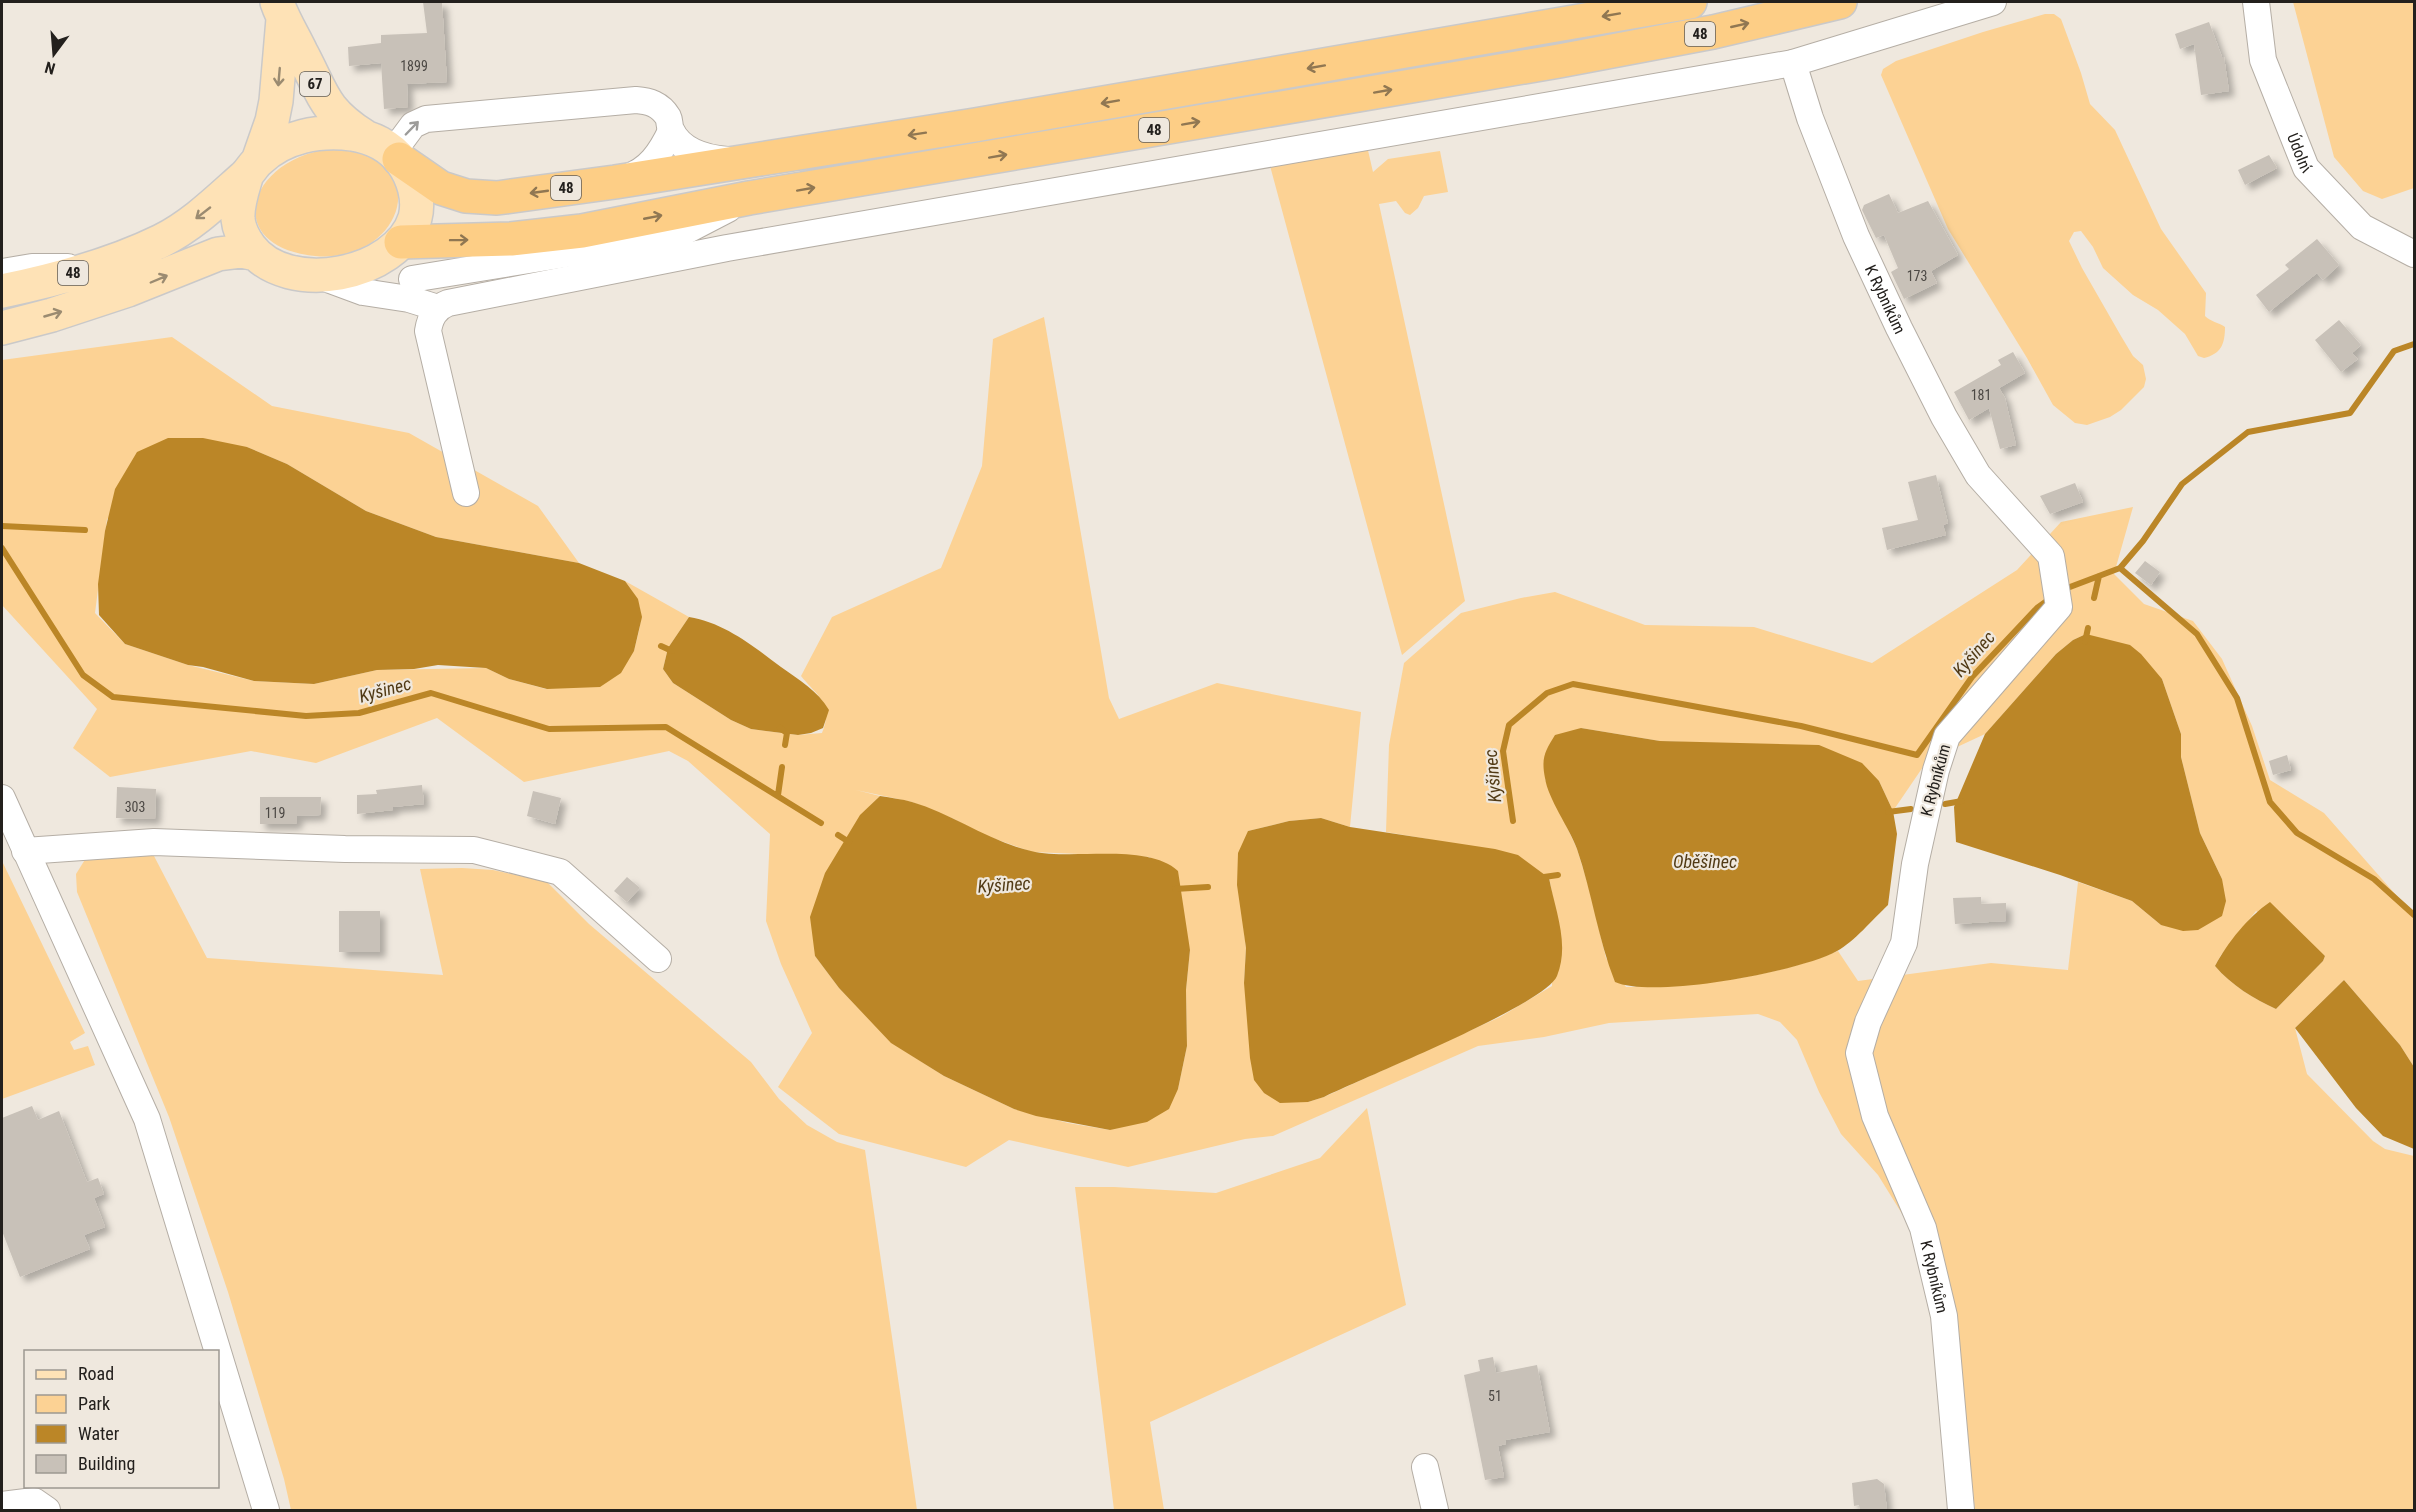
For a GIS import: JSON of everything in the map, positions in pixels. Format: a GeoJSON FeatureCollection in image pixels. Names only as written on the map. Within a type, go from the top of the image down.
{"type":"FeatureCollection","features":[{"type":"Feature","properties":{"kind":"highway","name":"48"},"geometry":{"type":"LineString","coordinates":[[396,156],[441,188],[455,194],[477,198],[497,198],[615,182],[975,125],[1690,2]]}},
{"type":"Feature","properties":{"kind":"highway","name":"48"},"geometry":{"type":"LineString","coordinates":[[398,244],[547,236],[749,198],[1571,58],[1713,32],[1840,2]]}},
{"type":"Feature","properties":{"kind":"main road","name":"67"},"geometry":{"type":"LineString","coordinates":[[280,10],[328,106],[342,122],[364,136]]}},
{"type":"Feature","properties":{"kind":"main road","name":"67"},"geometry":{"type":"LineString","coordinates":[[253,168],[272,121],[276,101],[280,10]]}},
{"type":"Feature","properties":{"kind":"main road","name":"48"},"geometry":{"type":"LineString","coordinates":[[2,291],[92,267],[163,240],[203,213],[281,145],[310,134],[341,133],[364,136],[396,156]]}},
{"type":"Feature","properties":{"kind":"main road"},"geometry":{"type":"LineString","coordinates":[[396,156],[412,183],[417,208],[415,218],[398,244]]}},
{"type":"Feature","properties":{"kind":"main road","name":"48"},"geometry":{"type":"LineString","coordinates":[[253,168],[240,197],[238,219],[246,242],[256,254],[271,265],[286,272],[317,275],[352,271],[377,259],[398,244]]}},
{"type":"Feature","properties":{"kind":"main road","name":"48"},"geometry":{"type":"LineString","coordinates":[[2,328],[52,315],[137,287],[218,254],[242,251],[256,254]]}},
{"type":"Feature","properties":{"kind":"street"},"geometry":{"type":"LineString","coordinates":[[466,493],[428,331],[430,320],[438,308],[448,303],[727,248],[1793,63],[1993,2]]}},
{"type":"Feature","properties":{"kind":"street","name":"Údolní"},"geometry":{"type":"LineString","coordinates":[[2256,2],[2263,60],[2306,168],[2362,226],[2415,254]]}},
{"type":"Feature","properties":{"kind":"street","name":"K Rybníkům"},"geometry":{"type":"LineString","coordinates":[[1793,63],[1810,118],[1856,236],[1934,397],[1978,475],[2050,556],[2059,606],[1947,736],[1936,770],[1915,864],[1904,943],[1868,1022],[1859,1053],[1875,1116],[1923,1228],[1944,1316],[1961,1510]]}},
{"type":"Feature","properties":{"kind":"street"},"geometry":{"type":"LineString","coordinates":[[396,156],[414,124],[426,119],[636,100],[649,101],[659,106],[669,118],[671,130],[663,148],[650,163],[635,175],[615,182]]}},
{"type":"Feature","properties":{"kind":"street"},"geometry":{"type":"LineString","coordinates":[[671,130],[692,152],[711,159],[742,161]]}},
{"type":"Feature","properties":{"kind":"street"},"geometry":{"type":"LineString","coordinates":[[317,275],[363,292],[410,289],[676,236],[749,198]]}},
{"type":"Feature","properties":{"kind":"street"},"geometry":{"type":"LineString","coordinates":[[398,244],[389,260],[390,279],[394,288],[410,289],[438,308]]}},
{"type":"Feature","properties":{"kind":"street"},"geometry":{"type":"LineString","coordinates":[[2,272],[32,267],[92,267]]}},
{"type":"Feature","properties":{"kind":"street"},"geometry":{"type":"LineString","coordinates":[[2,798],[147,1119],[217,1350]]}},
{"type":"Feature","properties":{"kind":"street"},"geometry":{"type":"LineString","coordinates":[[25,851],[154,842],[345,849],[474,850],[560,872],[658,959]]}},
{"type":"Feature","properties":{"kind":"street"},"geometry":{"type":"LineString","coordinates":[[219,1356],[266,1510]]}},
{"type":"Feature","properties":{"kind":"street"},"geometry":{"type":"LineString","coordinates":[[1425,1467],[1435,1510]]}},
{"type":"Feature","properties":{"kind":"street"},"geometry":{"type":"LineString","coordinates":[[2,1505],[34,1501],[47,1510]]}},
{"type":"Feature","properties":{"kind":"green space"},"geometry":{"type":"Polygon","coordinates":[[[2293,2],[2414,2],[2414,188],[2382,199],[2363,191],[2334,157],[2293,2]]]}},
{"type":"Feature","properties":{"kind":"green space"},"geometry":{"type":"Polygon","coordinates":[[[2045,14],[2054,14],[2061,19],[2090,104],[2115,130],[2161,229],[2206,293],[2205,316],[2225,327],[2223,343],[2218,351],[2204,358],[2198,356],[2185,334],[2158,310],[2133,295],[2103,268],[2093,247],[2081,231],[2074,232],[2069,241],[2082,268],[2133,356],[2143,365],[2146,379],[2144,387],[2121,410],[2110,417],[2087,425],[2075,423],[2053,405],[1948,229],[1881,75],[1883,69],[1896,61],[2045,14]]]}},
{"type":"Feature","properties":{"kind":"green space"},"geometry":{"type":"Polygon","coordinates":[[[1367,146],[1373,172],[1388,159],[1440,151],[1448,192],[1424,196],[1418,208],[1410,215],[1405,213],[1396,201],[1379,204],[1465,601],[1402,655],[1269,162],[1367,146]]]}},
{"type":"Feature","properties":{"kind":"green space"},"geometry":{"type":"Polygon","coordinates":[[[331,149],[365,155],[387,169],[397,187],[397,208],[387,227],[370,244],[345,254],[315,256],[285,249],[266,236],[256,220],[256,202],[264,184],[280,168],[303,156],[331,149]]]}},
{"type":"Feature","properties":{"kind":"green space"},"geometry":{"type":"Polygon","coordinates":[[[1044,317],[1109,698],[1119,719],[1217,683],[1361,712],[1350,827],[1321,818],[1289,821],[1248,831],[1242,913],[1246,948],[1244,983],[1308,1102],[1324,1097],[1500,1017],[1552,986],[1553,898],[1549,877],[1428,839],[1386,832],[1389,745],[1404,663],[1461,613],[1555,592],[1645,625],[1754,627],[1872,663],[2017,570],[2061,522],[2133,507],[2114,574],[2144,604],[2193,621],[2222,659],[2252,726],[2270,780],[2324,813],[2410,911],[2414,911],[2414,1067],[2400,1045],[2344,980],[2295,1028],[2307,1074],[2373,1141],[2385,1149],[2414,1156],[2414,1510],[1975,1510],[1960,1367],[1924,1204],[1904,1217],[1878,1175],[1841,1134],[1819,1092],[1797,1040],[1780,1022],[1758,1014],[1609,1023],[1544,1037],[1478,1046],[1273,1136],[1245,1139],[1128,1167],[1009,1140],[966,1167],[839,1134],[778,1087],[812,1033],[781,964],[766,921],[770,834],[688,761],[669,751],[524,782],[437,718],[316,763],[251,751],[110,777],[73,748],[97,709],[2,605],[2,360],[172,337],[272,406],[409,433],[538,506],[579,563],[436,537],[366,511],[287,464],[247,447],[107,519],[95,613],[125,644],[188,665],[254,681],[314,684],[377,670],[486,668],[509,679],[546,689],[634,651],[641,614],[637,600],[625,581],[689,617],[668,648],[663,669],[673,683],[731,720],[751,729],[798,735],[822,733],[825,723],[825,707],[818,695],[801,676],[832,617],[941,568],[982,466],[993,339],[1044,317]],[[2086,634],[2073,640],[2056,654],[1985,734],[1927,761],[1893,811],[1879,781],[1708,743],[1660,741],[1581,728],[1545,779],[1577,849],[1606,958],[1626,987],[1707,983],[1734,979],[1787,968],[1838,951],[1858,981],[1991,963],[2068,970],[2078,882],[2132,901],[2161,925],[2222,879],[2200,833],[2181,757],[2181,734],[2162,679],[2086,634]],[[856,790],[880,796],[863,813],[815,956],[839,988],[892,1043],[944,1076],[1014,1109],[1068,1123],[1110,1130],[1178,1089],[1187,1046],[1186,990],[1190,950],[1150,857],[1032,852],[981,834],[954,819],[912,802],[856,790]],[[2256,911],[2215,966],[2221,973],[2243,991],[2276,1009],[2323,961],[2325,956],[2256,911]]]}},
{"type":"Feature","properties":{"kind":"green space"},"geometry":{"type":"Polygon","coordinates":[[[118,853],[154,856],[207,958],[443,975],[420,869],[493,870],[547,882],[589,924],[751,1062],[779,1099],[807,1125],[837,1142],[865,1150],[917,1510],[291,1510],[284,1479],[228,1292],[169,1117],[77,892],[76,874],[86,858],[118,853]]]}},
{"type":"Feature","properties":{"kind":"green space"},"geometry":{"type":"Polygon","coordinates":[[[2,861],[85,1033],[70,1042],[74,1050],[88,1046],[95,1065],[2,1099],[2,861]]]}},
{"type":"Feature","properties":{"kind":"green space"},"geometry":{"type":"Polygon","coordinates":[[[1367,1108],[1406,1305],[1150,1422],[1164,1510],[1114,1510],[1075,1187],[1216,1193],[1320,1158],[1367,1108]]]}},
{"type":"Feature","properties":{"kind":"water"},"geometry":{"type":"Polygon","coordinates":[[[168,438],[203,438],[247,447],[287,464],[366,511],[436,537],[579,563],[625,581],[638,599],[642,617],[634,651],[621,673],[600,687],[547,689],[509,679],[486,668],[438,665],[414,669],[377,670],[314,684],[254,681],[188,665],[125,644],[99,615],[98,584],[105,531],[115,489],[137,452],[168,438]]]}},
{"type":"Feature","properties":{"kind":"water"},"geometry":{"type":"Polygon","coordinates":[[[689,617],[715,624],[738,636],[808,686],[829,710],[823,728],[798,735],[751,729],[731,720],[673,683],[663,669],[668,648],[689,617]]]}},
{"type":"Feature","properties":{"kind":"water"},"geometry":{"type":"Polygon","coordinates":[[[2086,634],[2130,645],[2141,654],[2162,679],[2181,734],[2181,757],[2200,833],[2222,879],[2226,901],[2222,916],[2198,930],[2183,931],[2161,925],[2132,901],[1956,842],[1954,807],[1985,734],[2056,654],[2073,640],[2086,634]]]}},
{"type":"Feature","properties":{"kind":"water","name":"Oběšinec"},"geometry":{"type":"Polygon","coordinates":[[[1581,728],[1660,741],[1819,745],[1862,763],[1879,781],[1893,811],[1897,834],[1888,905],[1857,936],[1837,951],[1792,967],[1760,975],[1692,985],[1634,986],[1615,982],[1577,849],[1550,795],[1543,765],[1545,755],[1555,735],[1581,728]]]}},
{"type":"Feature","properties":{"kind":"water"},"geometry":{"type":"Polygon","coordinates":[[[880,796],[927,807],[1015,847],[1048,854],[1108,854],[1147,857],[1164,862],[1178,871],[1190,950],[1186,990],[1187,1046],[1178,1089],[1169,1109],[1147,1122],[1110,1130],[1036,1116],[1014,1109],[944,1076],[891,1043],[839,988],[815,956],[810,917],[825,873],[860,815],[880,796]]]}},
{"type":"Feature","properties":{"kind":"water"},"geometry":{"type":"Polygon","coordinates":[[[1321,818],[1350,827],[1495,849],[1518,855],[1549,878],[1562,939],[1561,964],[1557,976],[1545,989],[1488,1022],[1324,1097],[1308,1102],[1280,1103],[1264,1093],[1254,1080],[1250,1058],[1244,983],[1246,948],[1237,885],[1238,853],[1248,831],[1289,821],[1321,818]]]}},
{"type":"Feature","properties":{"kind":"water"},"geometry":{"type":"Polygon","coordinates":[[[2270,902],[2325,956],[2323,961],[2276,1009],[2243,991],[2215,966],[2239,931],[2270,902]]]}},
{"type":"Feature","properties":{"kind":"water"},"geometry":{"type":"Polygon","coordinates":[[[2344,980],[2400,1045],[2414,1067],[2414,1149],[2383,1136],[2356,1108],[2295,1028],[2344,980]]]}},
{"type":"Feature","properties":{"kind":"building"},"geometry":{"type":"Polygon","coordinates":[[[423,2],[442,2],[447,82],[407,84],[408,107],[384,109],[381,63],[349,66],[348,47],[381,43],[381,35],[427,33],[423,2]]]}},
{"type":"Feature","properties":{"kind":"building"},"geometry":{"type":"Polygon","coordinates":[[[2209,22],[2222,57],[2224,57],[2229,91],[2201,95],[2194,44],[2180,49],[2175,34],[2209,22]]]}},
{"type":"Feature","properties":{"kind":"building"},"geometry":{"type":"Polygon","coordinates":[[[2269,155],[2277,168],[2245,185],[2238,170],[2269,155]]]}},
{"type":"Feature","properties":{"kind":"building"},"geometry":{"type":"Polygon","coordinates":[[[1889,194],[1898,213],[1928,201],[1958,255],[1931,271],[1937,283],[1904,299],[1891,272],[1898,268],[1884,235],[1876,238],[1862,210],[1864,205],[1889,194]]]}},
{"type":"Feature","properties":{"kind":"building"},"geometry":{"type":"Polygon","coordinates":[[[2317,239],[2339,265],[2323,280],[2317,273],[2269,312],[2256,295],[2289,269],[2285,265],[2317,239]]]}},
{"type":"Feature","properties":{"kind":"building"},"geometry":{"type":"Polygon","coordinates":[[[2339,320],[2361,345],[2352,353],[2358,359],[2341,372],[2315,340],[2339,320]]]}},
{"type":"Feature","properties":{"kind":"building"},"geometry":{"type":"Polygon","coordinates":[[[2013,352],[2025,373],[1999,388],[2005,398],[2016,445],[2000,449],[1989,408],[1969,420],[1954,392],[2001,365],[1998,360],[2013,352]]]}},
{"type":"Feature","properties":{"kind":"building"},"geometry":{"type":"Polygon","coordinates":[[[1936,475],[1948,523],[1943,525],[1946,535],[1887,550],[1882,528],[1918,520],[1908,482],[1936,475]]]}},
{"type":"Feature","properties":{"kind":"building"},"geometry":{"type":"Polygon","coordinates":[[[2075,483],[2083,502],[2050,514],[2040,496],[2075,483]]]}},
{"type":"Feature","properties":{"kind":"building"},"geometry":{"type":"Polygon","coordinates":[[[2145,561],[2160,572],[2151,585],[2135,573],[2145,561]]]}},
{"type":"Feature","properties":{"kind":"building"},"geometry":{"type":"Polygon","coordinates":[[[2287,755],[2291,770],[2273,775],[2269,761],[2287,755]]]}},
{"type":"Feature","properties":{"kind":"building"},"geometry":{"type":"Polygon","coordinates":[[[422,785],[424,804],[357,814],[357,795],[377,794],[376,790],[422,785]]]}},
{"type":"Feature","properties":{"kind":"building"},"geometry":{"type":"Polygon","coordinates":[[[117,787],[156,789],[155,819],[116,818],[117,787]]]}},
{"type":"Feature","properties":{"kind":"building"},"geometry":{"type":"Polygon","coordinates":[[[533,791],[561,798],[555,824],[527,816],[533,791]]]}},
{"type":"Feature","properties":{"kind":"building"},"geometry":{"type":"Polygon","coordinates":[[[260,797],[321,797],[320,815],[297,816],[297,823],[291,824],[260,824],[260,797]]]}},
{"type":"Feature","properties":{"kind":"building"},"geometry":{"type":"Polygon","coordinates":[[[627,877],[640,888],[627,902],[614,891],[627,877]]]}},
{"type":"Feature","properties":{"kind":"building"},"geometry":{"type":"Polygon","coordinates":[[[1981,897],[1981,904],[2006,903],[2006,921],[1955,924],[1953,898],[1981,897]]]}},
{"type":"Feature","properties":{"kind":"building"},"geometry":{"type":"Polygon","coordinates":[[[339,911],[380,911],[380,952],[339,952],[339,911]]]}},
{"type":"Feature","properties":{"kind":"building"},"geometry":{"type":"Polygon","coordinates":[[[32,1106],[38,1120],[59,1111],[87,1182],[98,1178],[104,1194],[94,1198],[105,1227],[84,1235],[90,1249],[20,1277],[2,1231],[2,1118],[32,1106]]]}},
{"type":"Feature","properties":{"kind":"building"},"geometry":{"type":"Polygon","coordinates":[[[1493,1357],[1496,1373],[1537,1365],[1550,1432],[1505,1440],[1506,1444],[1498,1446],[1504,1477],[1485,1480],[1464,1375],[1480,1371],[1478,1360],[1493,1357]]]}},
{"type":"Feature","properties":{"kind":"building"},"geometry":{"type":"Polygon","coordinates":[[[1877,1479],[1884,1484],[1887,1510],[1860,1510],[1859,1505],[1854,1506],[1852,1483],[1877,1479]]]}},
{"type":"Feature","properties":{"kind":"waterway"},"geometry":{"type":"LineString","coordinates":[[2120,568],[2143,541],[2182,484],[2248,432],[2350,413],[2394,351],[2414,344]]}},
{"type":"Feature","properties":{"kind":"waterway"},"geometry":{"type":"LineString","coordinates":[[2,526],[85,530]]}},
{"type":"Feature","properties":{"kind":"waterway","name":"Kyšinec"},"geometry":{"type":"LineString","coordinates":[[2,548],[83,675],[113,697],[306,716],[359,713],[431,693],[549,729],[666,727],[821,823]]}},
{"type":"Feature","properties":{"kind":"waterway","name":"Kyšinec"},"geometry":{"type":"LineString","coordinates":[[2062,590],[2120,568],[2197,634],[2237,698],[2270,802],[2297,833],[2374,879],[2414,915]]}},
{"type":"Feature","properties":{"kind":"waterway"},"geometry":{"type":"LineString","coordinates":[[2094,598],[2099,576]]}},
{"type":"Feature","properties":{"kind":"waterway","name":"Kyšinec"},"geometry":{"type":"LineString","coordinates":[[1513,821],[1503,751],[1509,725],[1547,693],[1573,684],[1801,726],[1917,755],[1972,677],[2037,608],[2051,598]]}},
{"type":"Feature","properties":{"kind":"waterway"},"geometry":{"type":"LineString","coordinates":[[2085,642],[2088,628]]}},
{"type":"Feature","properties":{"kind":"waterway"},"geometry":{"type":"LineString","coordinates":[[661,646],[672,651]]}},
{"type":"Feature","properties":{"kind":"waterway"},"geometry":{"type":"LineString","coordinates":[[780,728],[787,733],[785,745]]}},
{"type":"Feature","properties":{"kind":"waterway"},"geometry":{"type":"LineString","coordinates":[[778,795],[782,767]]}},
{"type":"Feature","properties":{"kind":"waterway"},"geometry":{"type":"LineString","coordinates":[[1945,804],[1962,801]]}},
{"type":"Feature","properties":{"kind":"waterway"},"geometry":{"type":"LineString","coordinates":[[1888,812],[1911,809]]}},
{"type":"Feature","properties":{"kind":"waterway","name":"Kyšinec"},"geometry":{"type":"LineString","coordinates":[[838,835],[849,842]]}},
{"type":"Feature","properties":{"kind":"waterway"},"geometry":{"type":"LineString","coordinates":[[1544,877],[1558,875]]}},
{"type":"Feature","properties":{"kind":"waterway","name":"Kyšinec"},"geometry":{"type":"LineString","coordinates":[[1175,889],[1208,887]]}}]}
